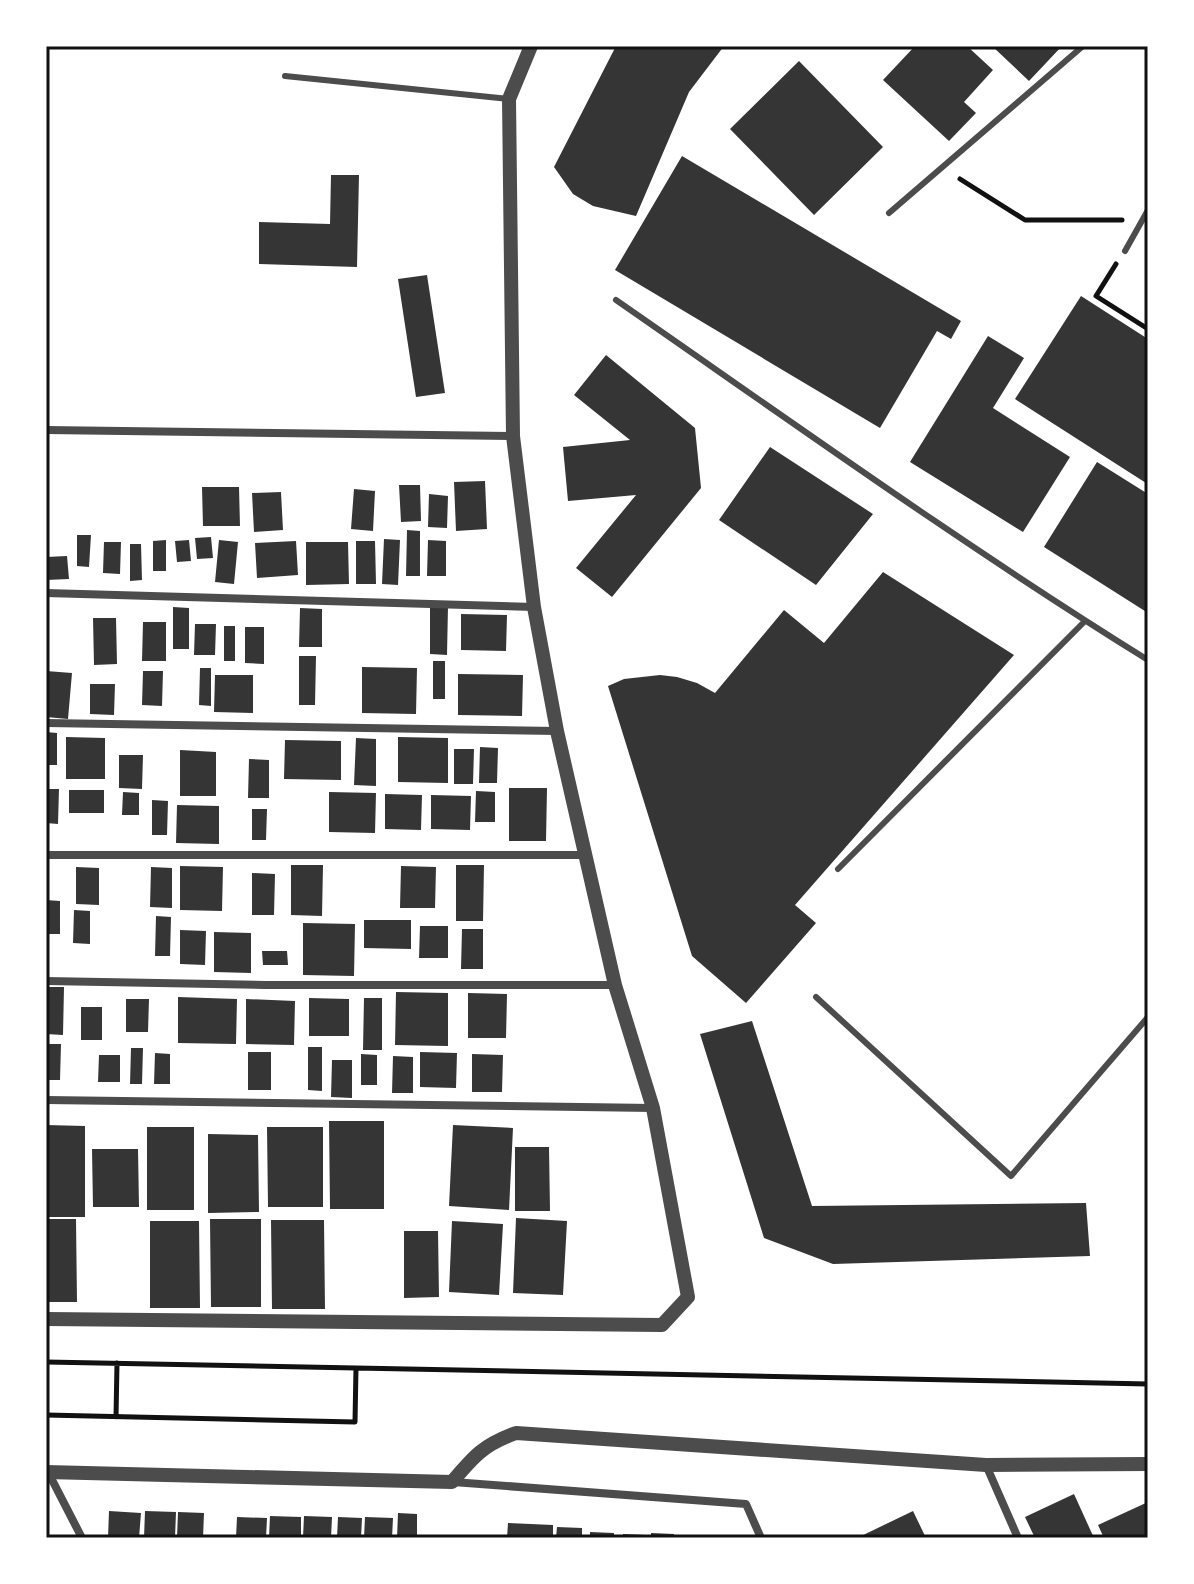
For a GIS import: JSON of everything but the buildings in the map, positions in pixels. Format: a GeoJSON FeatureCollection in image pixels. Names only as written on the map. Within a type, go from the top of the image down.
{"type":"FeatureCollection","features":[{"type":"Feature","properties":{"kind":"street"},"geometry":{"type":"LineString","coordinates":[[46,1319],[662,1325],[688,1297],[653,1108],[615,985],[557,731],[534,607],[513,436],[509,99],[531,46]]}},
{"type":"Feature","properties":{"kind":"street"},"geometry":{"type":"LineString","coordinates":[[46,430],[513,436]]}},
{"type":"Feature","properties":{"kind":"street"},"geometry":{"type":"LineString","coordinates":[[46,593],[534,607]]}},
{"type":"Feature","properties":{"kind":"street"},"geometry":{"type":"LineString","coordinates":[[46,723],[557,731]]}},
{"type":"Feature","properties":{"kind":"street"},"geometry":{"type":"LineString","coordinates":[[46,855],[585,855]]}},
{"type":"Feature","properties":{"kind":"street"},"geometry":{"type":"LineString","coordinates":[[46,981],[265,985],[615,985]]}},
{"type":"Feature","properties":{"kind":"street"},"geometry":{"type":"LineString","coordinates":[[46,1100],[653,1108]]}},
{"type":"Feature","properties":{"kind":"street"},"geometry":{"type":"LineString","coordinates":[[452,1482],[484,1448],[516,1433],[986,1465],[1148,1464]]}},
{"type":"Feature","properties":{"kind":"street"},"geometry":{"type":"LineString","coordinates":[[986,1465],[1018,1538]]}},
{"type":"Feature","properties":{"kind":"street"},"geometry":{"type":"LineString","coordinates":[[82,1538],[47,1472],[452,1482],[746,1504],[761,1538]]}},
{"type":"Feature","properties":{"kind":"lane"},"geometry":{"type":"LineString","coordinates":[[889,213],[1083,46]]}},
{"type":"Feature","properties":{"kind":"lane"},"geometry":{"type":"LineString","coordinates":[[285,76],[509,99]]}},
{"type":"Feature","properties":{"kind":"lane"},"geometry":{"type":"LineString","coordinates":[[1125,251],[1148,210]]}},
{"type":"Feature","properties":{"kind":"lane"},"geometry":{"type":"LineString","coordinates":[[616,300],[863,471],[1148,660]]}},
{"type":"Feature","properties":{"kind":"lane"},"geometry":{"type":"LineString","coordinates":[[838,869],[1085,621]]}},
{"type":"Feature","properties":{"kind":"lane"},"geometry":{"type":"LineString","coordinates":[[816,997],[1011,1176],[1148,1017]]}},
{"type":"Feature","properties":{"kind":"path"},"geometry":{"type":"LineString","coordinates":[[942,168],[1025,220],[1142,221]]}},
{"type":"Feature","properties":{"kind":"path"},"geometry":{"type":"LineString","coordinates":[[1125,251],[1096,296],[1148,329]]}},
{"type":"Feature","properties":{"kind":"path"},"geometry":{"type":"LineString","coordinates":[[46,1362],[1148,1384]]}},
{"type":"Feature","properties":{"kind":"path"},"geometry":{"type":"LineString","coordinates":[[116,1417],[117,1363]]}},
{"type":"Feature","properties":{"kind":"path"},"geometry":{"type":"LineString","coordinates":[[46,1415],[355,1422],[356,1368]]}}]}
